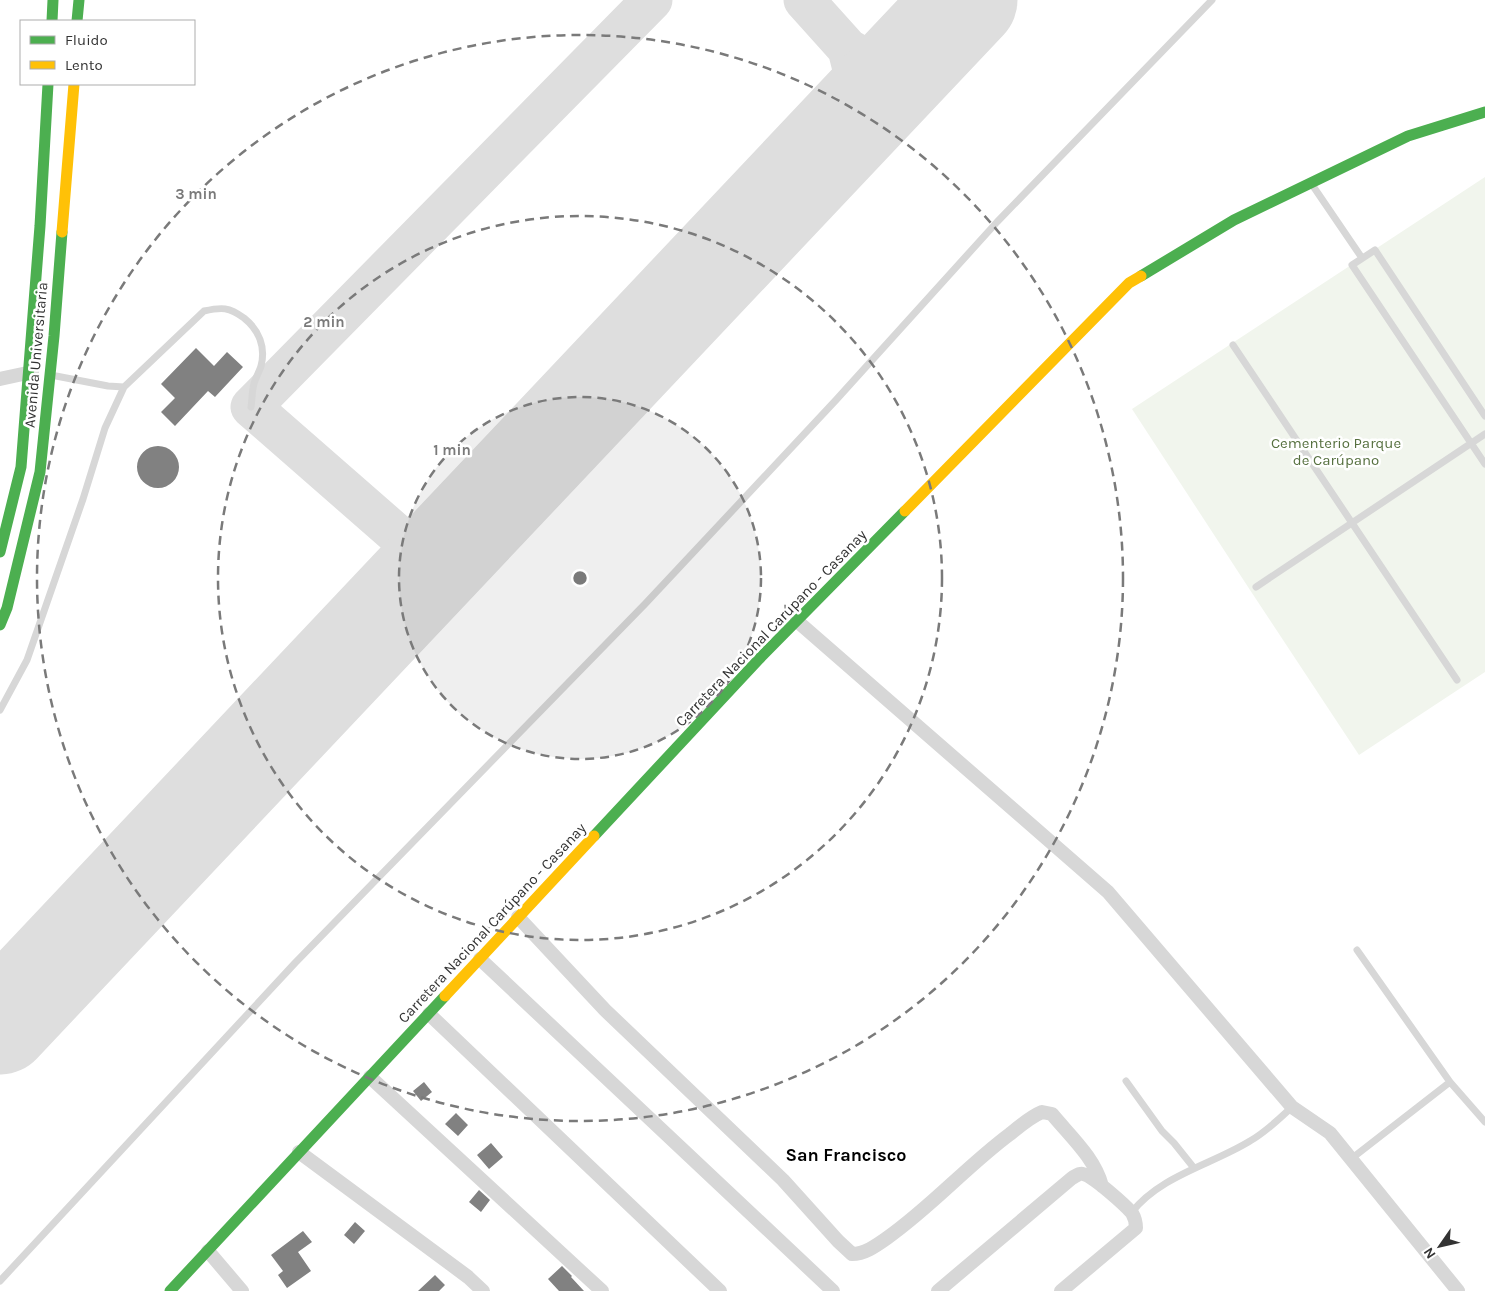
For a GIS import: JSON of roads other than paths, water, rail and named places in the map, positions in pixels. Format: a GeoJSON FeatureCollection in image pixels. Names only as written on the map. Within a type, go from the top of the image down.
{"type":"FeatureCollection","features":[{"type":"Feature","properties":{"kind":"highway"},"geometry":{"type":"LineString","coordinates":[[52,20],[53,0]]}},
{"type":"Feature","properties":{"kind":"highway"},"geometry":{"type":"LineString","coordinates":[[77,20],[79,0]]}},
{"type":"Feature","properties":{"kind":"highway","name":"Avenida Universitaria"},"geometry":{"type":"LineString","coordinates":[[0,552],[21,467],[48,85]]}},
{"type":"Feature","properties":{"kind":"highway","name":"Avenida Universitaria"},"geometry":{"type":"LineString","coordinates":[[0,625],[7,608],[40,472],[74,85]]}},
{"type":"Feature","properties":{"kind":"highway","name":"Carretera Nacional Carúpano - Casanay"},"geometry":{"type":"LineString","coordinates":[[170,1291],[797,621],[1129,283],[1234,220],[1408,136],[1485,112]]}},
{"type":"Feature","properties":{"kind":"street"},"geometry":{"type":"LineString","coordinates":[[0,379],[29,372],[50,375]]}},
{"type":"Feature","properties":{"kind":"street"},"geometry":{"type":"LineString","coordinates":[[797,621],[1108,892],[1292,1107],[1330,1133],[1458,1291]]}},
{"type":"Feature","properties":{"kind":"street"},"geometry":{"type":"LineString","coordinates":[[518,918],[605,1010],[784,1180],[838,1241],[852,1254],[874,1247],[898,1230],[994,1146],[1042,1112],[1052,1114],[1091,1161],[1099,1175],[1102,1186]]}},
{"type":"Feature","properties":{"kind":"street"},"geometry":{"type":"LineString","coordinates":[[480,959],[592,1067],[767,1227],[833,1291]]}},
{"type":"Feature","properties":{"kind":"street"},"geometry":{"type":"LineString","coordinates":[[428,1014],[511,1090],[720,1291]]}},
{"type":"Feature","properties":{"kind":"street"},"geometry":{"type":"LineString","coordinates":[[370,1076],[602,1291]]}},
{"type":"Feature","properties":{"kind":"street"},"geometry":{"type":"LineString","coordinates":[[299,1152],[468,1277],[483,1291]]}},
{"type":"Feature","properties":{"kind":"street"},"geometry":{"type":"LineString","coordinates":[[938,1291],[1072,1178],[1079,1174],[1084,1174],[1102,1186],[1132,1213],[1136,1228],[1061,1291]]}},
{"type":"Feature","properties":{"kind":"street"},"geometry":{"type":"LineString","coordinates":[[208,1251],[242,1291]]}},
{"type":"Feature","properties":{"kind":"lane"},"geometry":{"type":"LineString","coordinates":[[0,1280],[294,963],[644,604],[836,400],[997,222],[1212,0]]}},
{"type":"Feature","properties":{"kind":"lane"},"geometry":{"type":"LineString","coordinates":[[1311,183],[1362,258]]}},
{"type":"Feature","properties":{"kind":"lane"},"geometry":{"type":"LineString","coordinates":[[1485,416],[1375,250],[1352,265],[1485,464]]}},
{"type":"Feature","properties":{"kind":"lane"},"geometry":{"type":"LineString","coordinates":[[0,710],[27,660],[83,499],[105,428],[124,387],[204,311],[221,308],[234,311],[250,323],[260,337],[261,365],[253,387],[251,407]]}},
{"type":"Feature","properties":{"kind":"lane"},"geometry":{"type":"LineString","coordinates":[[1233,345],[1457,680]]}},
{"type":"Feature","properties":{"kind":"lane"},"geometry":{"type":"LineString","coordinates":[[50,375],[108,386],[124,387]]}},
{"type":"Feature","properties":{"kind":"lane"},"geometry":{"type":"LineString","coordinates":[[1256,587],[1485,434]]}},
{"type":"Feature","properties":{"kind":"lane"},"geometry":{"type":"LineString","coordinates":[[1356,950],[1450,1082],[1485,1122]]}},
{"type":"Feature","properties":{"kind":"lane"},"geometry":{"type":"LineString","coordinates":[[1126,1081],[1162,1131],[1194,1168]]}},
{"type":"Feature","properties":{"kind":"lane"},"geometry":{"type":"LineString","coordinates":[[1351,1159],[1450,1082]]}},
{"type":"Feature","properties":{"kind":"lane"},"geometry":{"type":"LineString","coordinates":[[1132,1213],[1141,1200],[1153,1191],[1194,1168],[1251,1141],[1267,1131],[1292,1107]]}},
{"type":"Feature","properties":{"kind":"district","name":"San Francisco"},"geometry":{"type":"Point","coordinates":[846,1155]}},
{"type":"Feature","properties":{"kind":"park label","name":"Cementerio Parque de Carúpano"},"geometry":{"type":"Point","coordinates":[1336,452]}}]}
